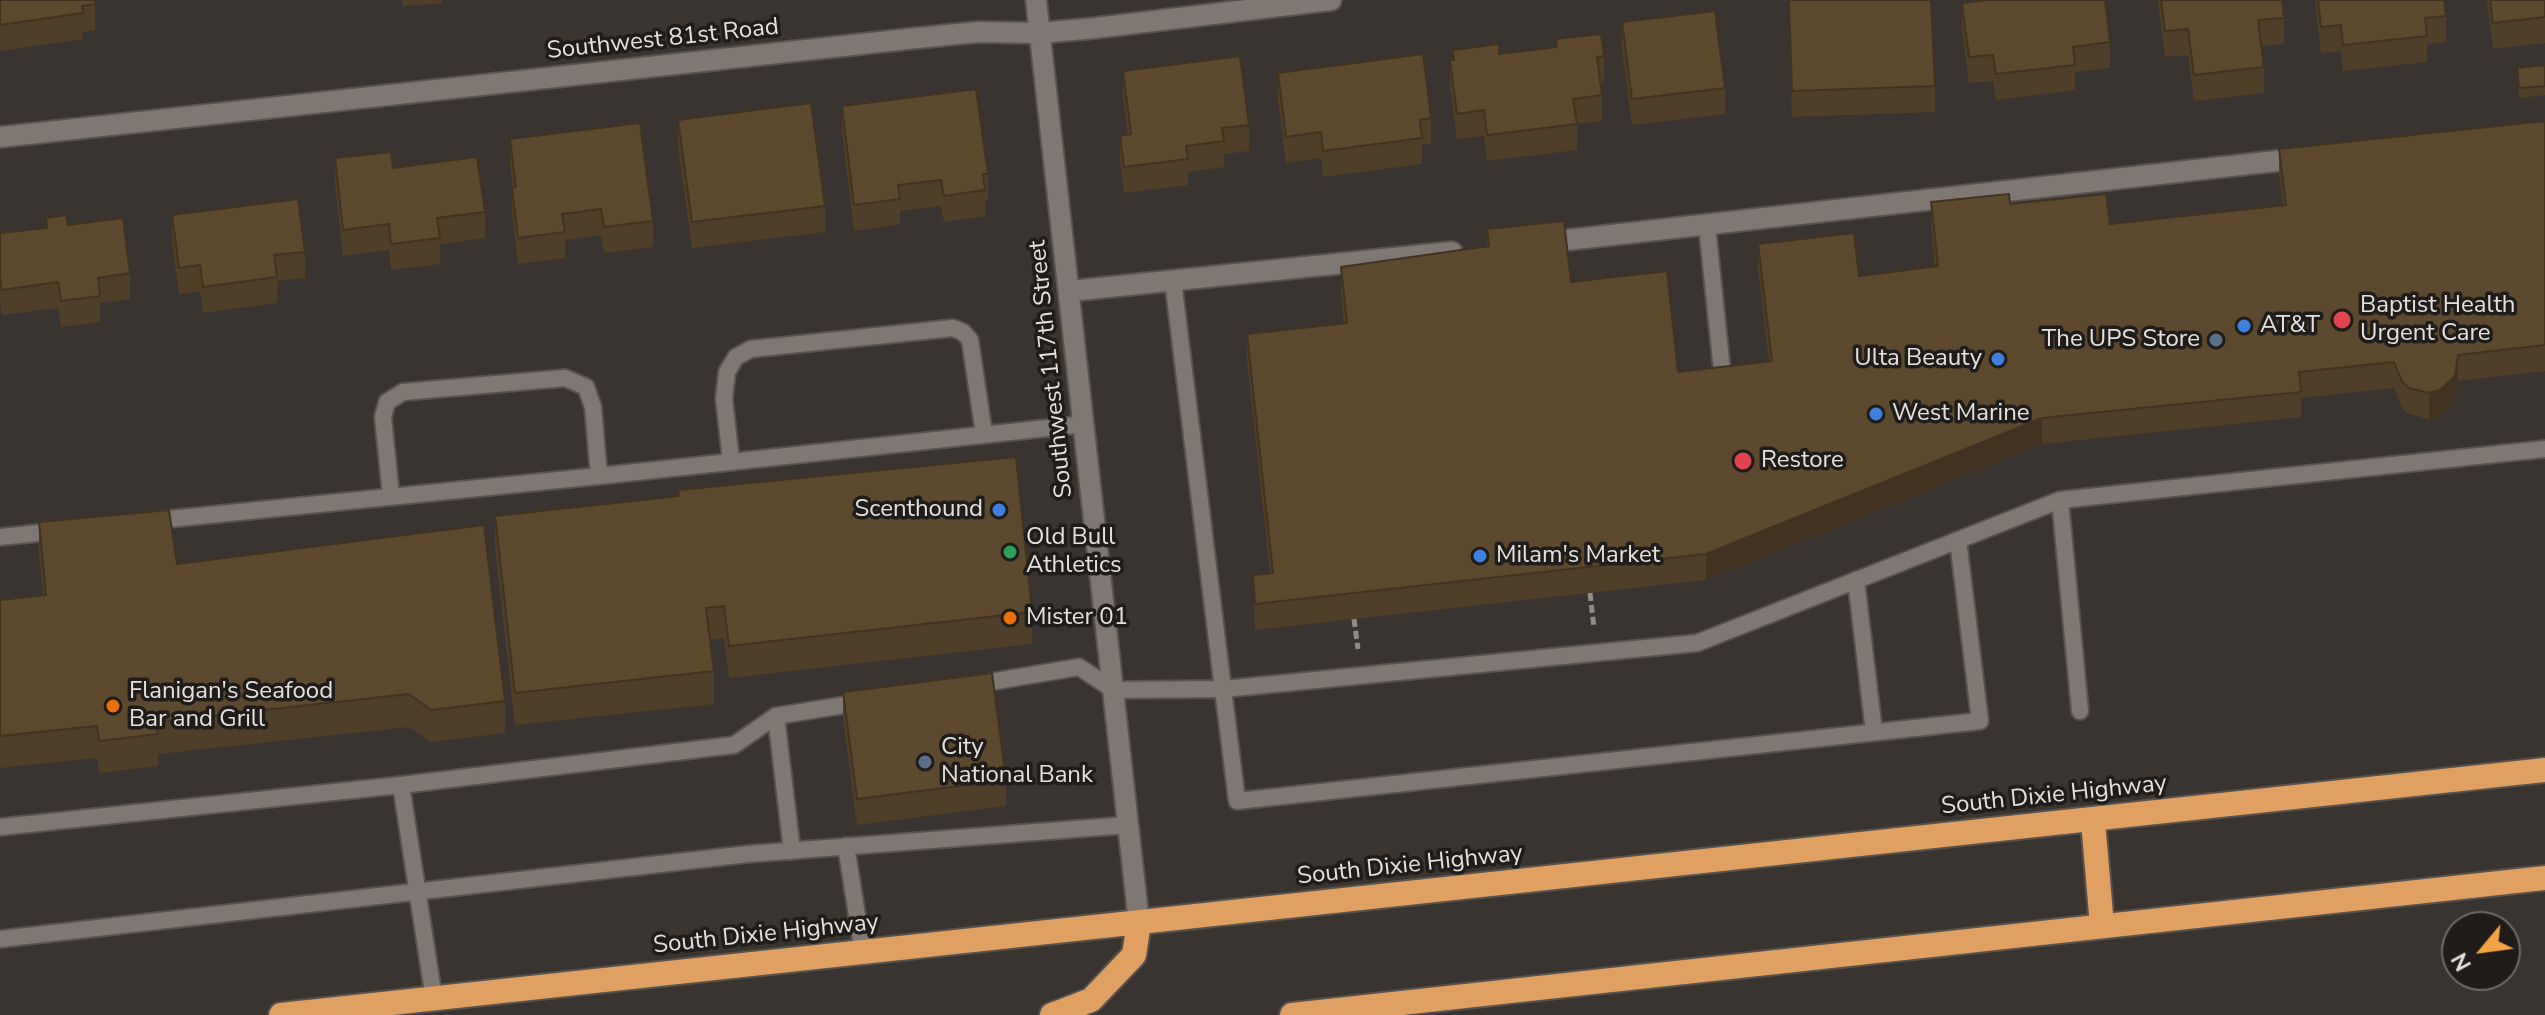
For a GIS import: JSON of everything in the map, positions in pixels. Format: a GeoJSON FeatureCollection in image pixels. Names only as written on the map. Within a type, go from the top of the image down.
{"type":"FeatureCollection","features":[{"type":"Feature","properties":{"kind":"highway","name":"South Dixie Highway"},"geometry":{"type":"LineString","coordinates":[[281,1015],[434,1007],[863,953],[2545,770]]}},
{"type":"Feature","properties":{"kind":"highway"},"geometry":{"type":"LineString","coordinates":[[2093,821],[2102,926]]}},
{"type":"Feature","properties":{"kind":"highway"},"geometry":{"type":"LineString","coordinates":[[1292,1015],[2545,878]]}},
{"type":"Feature","properties":{"kind":"highway"},"geometry":{"type":"LineString","coordinates":[[1052,1015],[1091,1000],[1134,955],[1139,923]]}},
{"type":"Feature","properties":{"kind":"street","name":"Southwest 117th Street"},"geometry":{"type":"LineString","coordinates":[[1036,0],[1139,923]]}},
{"type":"Feature","properties":{"kind":"street","name":"Southwest 81st Road"},"geometry":{"type":"LineString","coordinates":[[0,137],[948,35],[1040,33],[1331,0]]}},
{"type":"Feature","properties":{"kind":"street"},"geometry":{"type":"LineString","coordinates":[[1519,245],[2324,156]]}},
{"type":"Feature","properties":{"kind":"street"},"geometry":{"type":"LineString","coordinates":[[1070,291],[1472,250]]}},
{"type":"Feature","properties":{"kind":"lane"},"geometry":{"type":"LineString","coordinates":[[1707,226],[1723,380]]}},
{"type":"Feature","properties":{"kind":"lane"},"geometry":{"type":"LineString","coordinates":[[1173,281],[1237,801],[1980,721],[1958,540]]}},
{"type":"Feature","properties":{"kind":"lane"},"geometry":{"type":"LineString","coordinates":[[731,460],[724,399],[727,372],[736,357],[751,349],[953,328],[963,332],[970,340],[984,434]]}},
{"type":"Feature","properties":{"kind":"lane"},"geometry":{"type":"LineString","coordinates":[[391,496],[383,417],[387,402],[403,392],[565,378],[586,387],[593,407],[599,476]]}},
{"type":"Feature","properties":{"kind":"lane"},"geometry":{"type":"LineString","coordinates":[[125,524],[1085,424]]}},
{"type":"Feature","properties":{"kind":"lane"},"geometry":{"type":"LineString","coordinates":[[949,688],[1079,667],[1114,690],[1223,689],[1697,643],[2060,500],[2545,449]]}},
{"type":"Feature","properties":{"kind":"lane"},"geometry":{"type":"LineString","coordinates":[[2060,500],[2080,711]]}},
{"type":"Feature","properties":{"kind":"lane"},"geometry":{"type":"LineString","coordinates":[[0,537],[78,529]]}},
{"type":"Feature","properties":{"kind":"lane"},"geometry":{"type":"LineString","coordinates":[[1856,580],[1874,732]]}},
{"type":"Feature","properties":{"kind":"lane"},"geometry":{"type":"LineString","coordinates":[[0,827],[401,785],[734,745],[776,716],[886,698]]}},
{"type":"Feature","properties":{"kind":"lane"},"geometry":{"type":"LineString","coordinates":[[776,716],[792,851]]}},
{"type":"Feature","properties":{"kind":"lane"},"geometry":{"type":"LineString","coordinates":[[401,785],[434,1007]]}},
{"type":"Feature","properties":{"kind":"lane"},"geometry":{"type":"LineString","coordinates":[[0,939],[792,851],[1128,825]]}},
{"type":"Feature","properties":{"kind":"lane"},"geometry":{"type":"LineString","coordinates":[[846,846],[863,953]]}},
{"type":"Feature","properties":{"kind":"path"},"geometry":{"type":"LineString","coordinates":[[1590,593],[1594,629]]}},
{"type":"Feature","properties":{"kind":"path"},"geometry":{"type":"LineString","coordinates":[[1354,619],[1359,654]]}},
{"type":"Feature","properties":{"kind":"building"},"geometry":{"type":"Polygon","coordinates":[[[0,0],[95,0],[95,4],[82,6],[83,13],[0,25],[0,0]]]}},
{"type":"Feature","properties":{"kind":"building"},"geometry":{"type":"Polygon","coordinates":[[[1789,0],[1931,0],[1935,86],[1792,91],[1789,0]]]}},
{"type":"Feature","properties":{"kind":"building"},"geometry":{"type":"Polygon","coordinates":[[[1987,0],[2105,0],[2110,42],[2073,47],[2075,65],[1996,74],[1993,55],[1969,57],[1962,3],[1987,0]]]}},
{"type":"Feature","properties":{"kind":"building"},"geometry":{"type":"Polygon","coordinates":[[[2161,0],[2282,0],[2284,18],[2258,20],[2264,67],[2194,75],[2188,29],[2165,31],[2161,0]]]}},
{"type":"Feature","properties":{"kind":"building"},"geometry":{"type":"Polygon","coordinates":[[[2318,0],[2444,0],[2446,16],[2425,18],[2427,36],[2343,45],[2341,25],[2321,27],[2318,0]]]}},
{"type":"Feature","properties":{"kind":"building"},"geometry":{"type":"Polygon","coordinates":[[[2490,0],[2545,0],[2545,17],[2493,23],[2490,0]]]}},
{"type":"Feature","properties":{"kind":"building"},"geometry":{"type":"Polygon","coordinates":[[[1715,11],[1725,88],[1632,99],[1622,22],[1715,11]]]}},
{"type":"Feature","properties":{"kind":"building"},"geometry":{"type":"Polygon","coordinates":[[[1601,34],[1604,56],[1597,57],[1602,95],[1573,99],[1577,124],[1487,135],[1484,110],[1457,114],[1450,60],[1454,60],[1453,50],[1499,44],[1499,54],[1557,47],[1556,39],[1601,34]]]}},
{"type":"Feature","properties":{"kind":"building"},"geometry":{"type":"Polygon","coordinates":[[[1423,54],[1431,118],[1420,120],[1422,138],[1323,151],[1321,132],[1286,137],[1278,73],[1423,54]]]}},
{"type":"Feature","properties":{"kind":"building"},"geometry":{"type":"Polygon","coordinates":[[[1240,56],[1249,125],[1222,128],[1224,141],[1186,146],[1188,159],[1124,167],[1120,136],[1131,134],[1123,71],[1240,56]]]}},
{"type":"Feature","properties":{"kind":"building"},"geometry":{"type":"Polygon","coordinates":[[[2545,65],[2545,86],[2519,88],[2517,68],[2545,65]]]}},
{"type":"Feature","properties":{"kind":"building"},"geometry":{"type":"Polygon","coordinates":[[[976,89],[988,174],[983,174],[985,190],[944,196],[941,180],[898,185],[900,199],[854,205],[842,106],[976,89]]]}},
{"type":"Feature","properties":{"kind":"building"},"geometry":{"type":"Polygon","coordinates":[[[811,103],[825,206],[692,222],[678,120],[811,103]]]}},
{"type":"Feature","properties":{"kind":"building"},"geometry":{"type":"Polygon","coordinates":[[[2545,121],[2545,345],[2458,355],[2455,376],[2440,390],[2429,393],[2409,388],[2402,382],[2394,362],[2299,372],[2301,392],[2042,418],[1706,554],[1255,604],[1253,575],[1273,573],[1247,334],[1347,323],[1341,267],[1489,246],[1487,229],[1564,221],[1571,282],[1667,271],[1678,372],[1772,361],[1758,244],[1854,233],[1859,276],[1938,266],[1931,202],[2009,194],[2010,204],[2106,194],[2110,224],[2286,205],[2279,149],[2545,121]]]}},
{"type":"Feature","properties":{"kind":"building"},"geometry":{"type":"Polygon","coordinates":[[[640,123],[653,221],[604,227],[601,209],[562,214],[565,232],[518,238],[510,139],[640,123]]]}},
{"type":"Feature","properties":{"kind":"building"},"geometry":{"type":"Polygon","coordinates":[[[391,152],[393,168],[477,157],[485,212],[437,218],[440,238],[391,244],[389,224],[343,230],[335,158],[391,152]]]}},
{"type":"Feature","properties":{"kind":"building"},"geometry":{"type":"Polygon","coordinates":[[[298,199],[305,252],[274,255],[277,277],[203,287],[200,265],[179,268],[172,215],[298,199]]]}},
{"type":"Feature","properties":{"kind":"building"},"geometry":{"type":"Polygon","coordinates":[[[66,215],[68,225],[123,218],[130,273],[98,278],[100,296],[61,301],[58,282],[2,290],[0,233],[47,228],[46,218],[66,215]]]}},
{"type":"Feature","properties":{"kind":"building"},"geometry":{"type":"Polygon","coordinates":[[[1016,457],[1032,612],[729,646],[724,606],[706,608],[714,671],[515,693],[495,516],[679,496],[678,490],[1016,457]]]}},
{"type":"Feature","properties":{"kind":"building"},"geometry":{"type":"Polygon","coordinates":[[[169,510],[177,564],[484,525],[505,701],[431,710],[409,694],[155,722],[158,734],[99,741],[97,726],[0,736],[0,600],[46,595],[39,522],[169,510]]]}},
{"type":"Feature","properties":{"kind":"building","name":"City National Bank"},"geometry":{"type":"Polygon","coordinates":[[[992,673],[1006,780],[857,799],[843,692],[992,673]]]}},
{"type":"Feature","properties":{"kind":"place","name":"Baptist Health Urgent Care"},"geometry":{"type":"Point","coordinates":[2342,320]}},
{"type":"Feature","properties":{"kind":"place","name":"AT&T"},"geometry":{"type":"Point","coordinates":[2244,326]}},
{"type":"Feature","properties":{"kind":"place","name":"The UPS Store"},"geometry":{"type":"Point","coordinates":[2216,340]}},
{"type":"Feature","properties":{"kind":"place","name":"Ulta Beauty"},"geometry":{"type":"Point","coordinates":[1998,359]}},
{"type":"Feature","properties":{"kind":"place","name":"West Marine"},"geometry":{"type":"Point","coordinates":[1876,414]}},
{"type":"Feature","properties":{"kind":"place","name":"Restore"},"geometry":{"type":"Point","coordinates":[1743,461]}},
{"type":"Feature","properties":{"kind":"place","name":"Scenthound"},"geometry":{"type":"Point","coordinates":[999,510]}},
{"type":"Feature","properties":{"kind":"place","name":"Old Bull Athletics"},"geometry":{"type":"Point","coordinates":[1010,552]}},
{"type":"Feature","properties":{"kind":"place","name":"Milam's Market"},"geometry":{"type":"Point","coordinates":[1480,556]}},
{"type":"Feature","properties":{"kind":"place","name":"Mister 01"},"geometry":{"type":"Point","coordinates":[1010,618]}},
{"type":"Feature","properties":{"kind":"place","name":"Flanigan's Seafood Bar and Grill"},"geometry":{"type":"Point","coordinates":[113,706]}},
{"type":"Feature","properties":{"kind":"place","name":"City National Bank"},"geometry":{"type":"Point","coordinates":[925,762]}}]}
